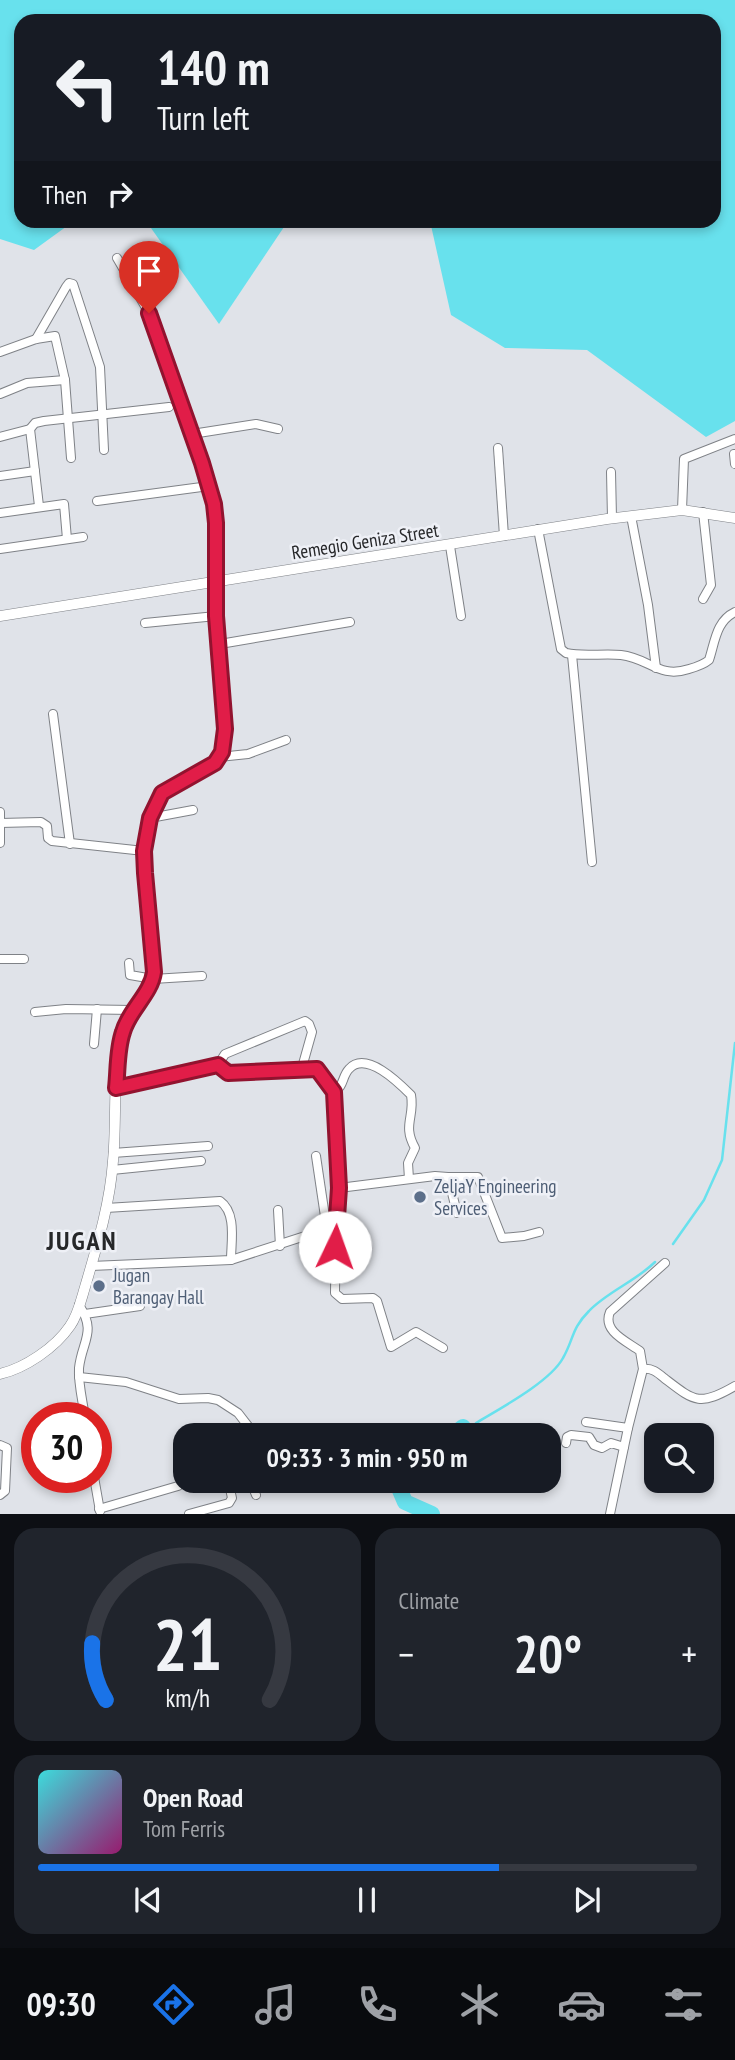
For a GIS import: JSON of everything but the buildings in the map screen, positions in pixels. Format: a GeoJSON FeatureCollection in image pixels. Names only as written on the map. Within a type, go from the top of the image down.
{"type":"FeatureCollection","features":[{"type":"Feature","properties":{"kind":"street"},"geometry":{"type":"LineString","coordinates":[[0,1374],[23,1366],[68,1329],[82,1310],[106,1209],[112,1170],[122,1032],[153,979],[155,967],[144,851],[150,818],[162,793],[212,765],[219,757],[224,743],[220,644],[216,616],[216,523],[209,486],[149,313],[117,258]]}},
{"type":"Feature","properties":{"kind":"street"},"geometry":{"type":"LineString","coordinates":[[36,339],[66,287],[73,284],[100,367],[104,450]]}},
{"type":"Feature","properties":{"kind":"street"},"geometry":{"type":"LineString","coordinates":[[50,316],[65,380],[71,458]]}},
{"type":"Feature","properties":{"kind":"street"},"geometry":{"type":"LineString","coordinates":[[0,352],[36,339],[55,336]]}},
{"type":"Feature","properties":{"kind":"street"},"geometry":{"type":"LineString","coordinates":[[0,394],[27,383],[65,380]]}},
{"type":"Feature","properties":{"kind":"street"},"geometry":{"type":"LineString","coordinates":[[0,437],[30,429],[35,423],[66,417],[169,407]]}},
{"type":"Feature","properties":{"kind":"street"},"geometry":{"type":"LineString","coordinates":[[192,434],[256,424],[278,429]]}},
{"type":"Feature","properties":{"kind":"street"},"geometry":{"type":"LineString","coordinates":[[30,429],[39,506]]}},
{"type":"Feature","properties":{"kind":"street"},"geometry":{"type":"LineString","coordinates":[[682,510],[684,459],[735,439]]}},
{"type":"Feature","properties":{"kind":"street"},"geometry":{"type":"LineString","coordinates":[[499,448],[505,536]]}},
{"type":"Feature","properties":{"kind":"street"},"geometry":{"type":"LineString","coordinates":[[734,454],[735,464]]}},
{"type":"Feature","properties":{"kind":"street"},"geometry":{"type":"LineString","coordinates":[[0,476],[35,471]]}},
{"type":"Feature","properties":{"kind":"street"},"geometry":{"type":"LineString","coordinates":[[611,472],[612,518]]}},
{"type":"Feature","properties":{"kind":"street"},"geometry":{"type":"LineString","coordinates":[[97,501],[209,486]]}},
{"type":"Feature","properties":{"kind":"street"},"geometry":{"type":"LineString","coordinates":[[0,513],[64,504],[67,539]]}},
{"type":"Feature","properties":{"kind":"street","name":"Remegio Geniza Street"},"geometry":{"type":"LineString","coordinates":[[0,616],[612,518],[682,510],[735,518]]}},
{"type":"Feature","properties":{"kind":"street"},"geometry":{"type":"LineString","coordinates":[[703,512],[711,584],[703,599]]}},
{"type":"Feature","properties":{"kind":"street"},"geometry":{"type":"LineString","coordinates":[[631,516],[648,605],[656,668]]}},
{"type":"Feature","properties":{"kind":"street"},"geometry":{"type":"LineString","coordinates":[[538,529],[561,649],[565,653],[622,655],[642,660],[669,673],[677,673],[705,664],[709,660],[719,628],[726,618],[735,612]]}},
{"type":"Feature","properties":{"kind":"street"},"geometry":{"type":"LineString","coordinates":[[0,550],[83,537]]}},
{"type":"Feature","properties":{"kind":"street"},"geometry":{"type":"LineString","coordinates":[[450,546],[460,616]]}},
{"type":"Feature","properties":{"kind":"street"},"geometry":{"type":"LineString","coordinates":[[145,623],[216,616]]}},
{"type":"Feature","properties":{"kind":"street"},"geometry":{"type":"LineString","coordinates":[[220,644],[350,622]]}},
{"type":"Feature","properties":{"kind":"street"},"geometry":{"type":"LineString","coordinates":[[572,655],[592,862]]}},
{"type":"Feature","properties":{"kind":"street"},"geometry":{"type":"LineString","coordinates":[[53,714],[70,844]]}},
{"type":"Feature","properties":{"kind":"street"},"geometry":{"type":"LineString","coordinates":[[219,757],[248,754],[286,740]]}},
{"type":"Feature","properties":{"kind":"street"},"geometry":{"type":"LineString","coordinates":[[150,818],[193,810]]}},
{"type":"Feature","properties":{"kind":"street"},"geometry":{"type":"LineString","coordinates":[[0,812],[0,843]]}},
{"type":"Feature","properties":{"kind":"street"},"geometry":{"type":"LineString","coordinates":[[0,823],[41,822],[47,826],[50,840],[144,851]]}},
{"type":"Feature","properties":{"kind":"street"},"geometry":{"type":"LineString","coordinates":[[0,960],[24,959]]}},
{"type":"Feature","properties":{"kind":"street"},"geometry":{"type":"LineString","coordinates":[[129,963],[130,975],[153,979],[202,976]]}},
{"type":"Feature","properties":{"kind":"street"},"geometry":{"type":"LineString","coordinates":[[94,1044],[97,1009]]}},
{"type":"Feature","properties":{"kind":"street"},"geometry":{"type":"LineString","coordinates":[[35,1012],[133,1010]]}},
{"type":"Feature","properties":{"kind":"street"},"geometry":{"type":"LineString","coordinates":[[116,1088],[218,1065],[225,1054],[305,1021],[312,1032],[300,1071]]}},
{"type":"Feature","properties":{"kind":"street"},"geometry":{"type":"LineString","coordinates":[[334,1092],[340,1088],[347,1070],[358,1064],[379,1068],[408,1092],[412,1100],[408,1132],[415,1148],[408,1163],[409,1179]]}},
{"type":"Feature","properties":{"kind":"street"},"geometry":{"type":"LineString","coordinates":[[218,1065],[228,1073],[317,1069],[334,1092],[339,1188],[331,1228]]}},
{"type":"Feature","properties":{"kind":"street"},"geometry":{"type":"LineString","coordinates":[[114,1153],[208,1146]]}},
{"type":"Feature","properties":{"kind":"street"},"geometry":{"type":"LineString","coordinates":[[316,1156],[331,1228],[334,1287],[338,1296],[342,1299],[373,1298],[377,1301],[391,1347],[416,1332],[443,1348]]}},
{"type":"Feature","properties":{"kind":"street"},"geometry":{"type":"LineString","coordinates":[[112,1170],[201,1161]]}},
{"type":"Feature","properties":{"kind":"street"},"geometry":{"type":"LineString","coordinates":[[339,1188],[435,1175],[478,1177],[502,1238],[539,1232]]}},
{"type":"Feature","properties":{"kind":"street"},"geometry":{"type":"LineString","coordinates":[[448,1177],[457,1213]]}},
{"type":"Feature","properties":{"kind":"street"},"geometry":{"type":"LineString","coordinates":[[106,1209],[220,1201],[226,1206],[230,1218],[231,1260]]}},
{"type":"Feature","properties":{"kind":"street"},"geometry":{"type":"LineString","coordinates":[[278,1210],[280,1246]]}},
{"type":"Feature","properties":{"kind":"street"},"geometry":{"type":"LineString","coordinates":[[91,1266],[231,1260],[331,1228]]}},
{"type":"Feature","properties":{"kind":"street"},"geometry":{"type":"LineString","coordinates":[[610,1514],[643,1369],[640,1351],[609,1328],[607,1319],[610,1312],[665,1263]]}},
{"type":"Feature","properties":{"kind":"street"},"geometry":{"type":"LineString","coordinates":[[82,1310],[140,1306]]}},
{"type":"Feature","properties":{"kind":"street"},"geometry":{"type":"LineString","coordinates":[[82,1310],[89,1334],[79,1365],[83,1402]]}},
{"type":"Feature","properties":{"kind":"street"},"geometry":{"type":"LineString","coordinates":[[643,1369],[650,1368],[690,1398],[701,1400],[735,1386]]}},
{"type":"Feature","properties":{"kind":"street"},"geometry":{"type":"LineString","coordinates":[[79,1377],[126,1382],[179,1399],[218,1400],[238,1413],[246,1423]]}},
{"type":"Feature","properties":{"kind":"street"},"geometry":{"type":"LineString","coordinates":[[586,1422],[628,1428]]}},
{"type":"Feature","properties":{"kind":"street"},"geometry":{"type":"LineString","coordinates":[[566,1443],[566,1437],[571,1435],[589,1437],[594,1445],[602,1448],[611,1443],[624,1447]]}},
{"type":"Feature","properties":{"kind":"street"},"geometry":{"type":"LineString","coordinates":[[0,1445],[8,1448],[5,1491],[0,1495]]}},
{"type":"Feature","properties":{"kind":"street"},"geometry":{"type":"LineString","coordinates":[[97,1493],[100,1511],[173,1488]]}},
{"type":"Feature","properties":{"kind":"street"},"geometry":{"type":"LineString","coordinates":[[189,1514],[229,1503],[231,1493]]}},
{"type":"Feature","properties":{"kind":"water"},"geometry":{"type":"Polygon","coordinates":[[[0,0],[735,0],[735,421],[706,437],[587,350],[505,348],[451,315],[432,228],[721,228],[721,14],[14,14],[14,228],[64,228],[34,250],[0,239],[0,0]]]}},
{"type":"Feature","properties":{"kind":"water"},"geometry":{"type":"Polygon","coordinates":[[[151,228],[283,228],[219,324],[151,228]]]}},
{"type":"Feature","properties":{"kind":"waterway"},"geometry":{"type":"LineString","coordinates":[[673,1244],[704,1200],[722,1160],[735,1043]]}},
{"type":"Feature","properties":{"kind":"waterway"},"geometry":{"type":"LineString","coordinates":[[476,1423],[547,1376],[563,1358],[583,1317],[604,1298],[655,1262]]}},
{"type":"Feature","properties":{"kind":"waterway"},"geometry":{"type":"LineString","coordinates":[[401,1493],[405,1502],[432,1514]]}},
{"type":"Feature","properties":{"kind":"place","name":"ZeljaY Engineering Services"},"geometry":{"type":"Point","coordinates":[420,1197]}},
{"type":"Feature","properties":{"kind":"place","name":"Jugan Barangay Hall"},"geometry":{"type":"Point","coordinates":[99,1286]}},
{"type":"Feature","properties":{"kind":"district","name":"JUGAN"},"geometry":{"type":"Point","coordinates":[82,1241]}},
{"type":"Feature","properties":{"kind":"route"},"geometry":{"type":"LineString","coordinates":[[149,313],[214,504],[216,616],[225,729],[222,752],[215,763],[159,795],[150,818],[144,851],[155,967],[152,983],[133,1010],[122,1032],[116,1088],[218,1065],[228,1073],[317,1069],[334,1092],[339,1188],[335,1247]]}}]}
